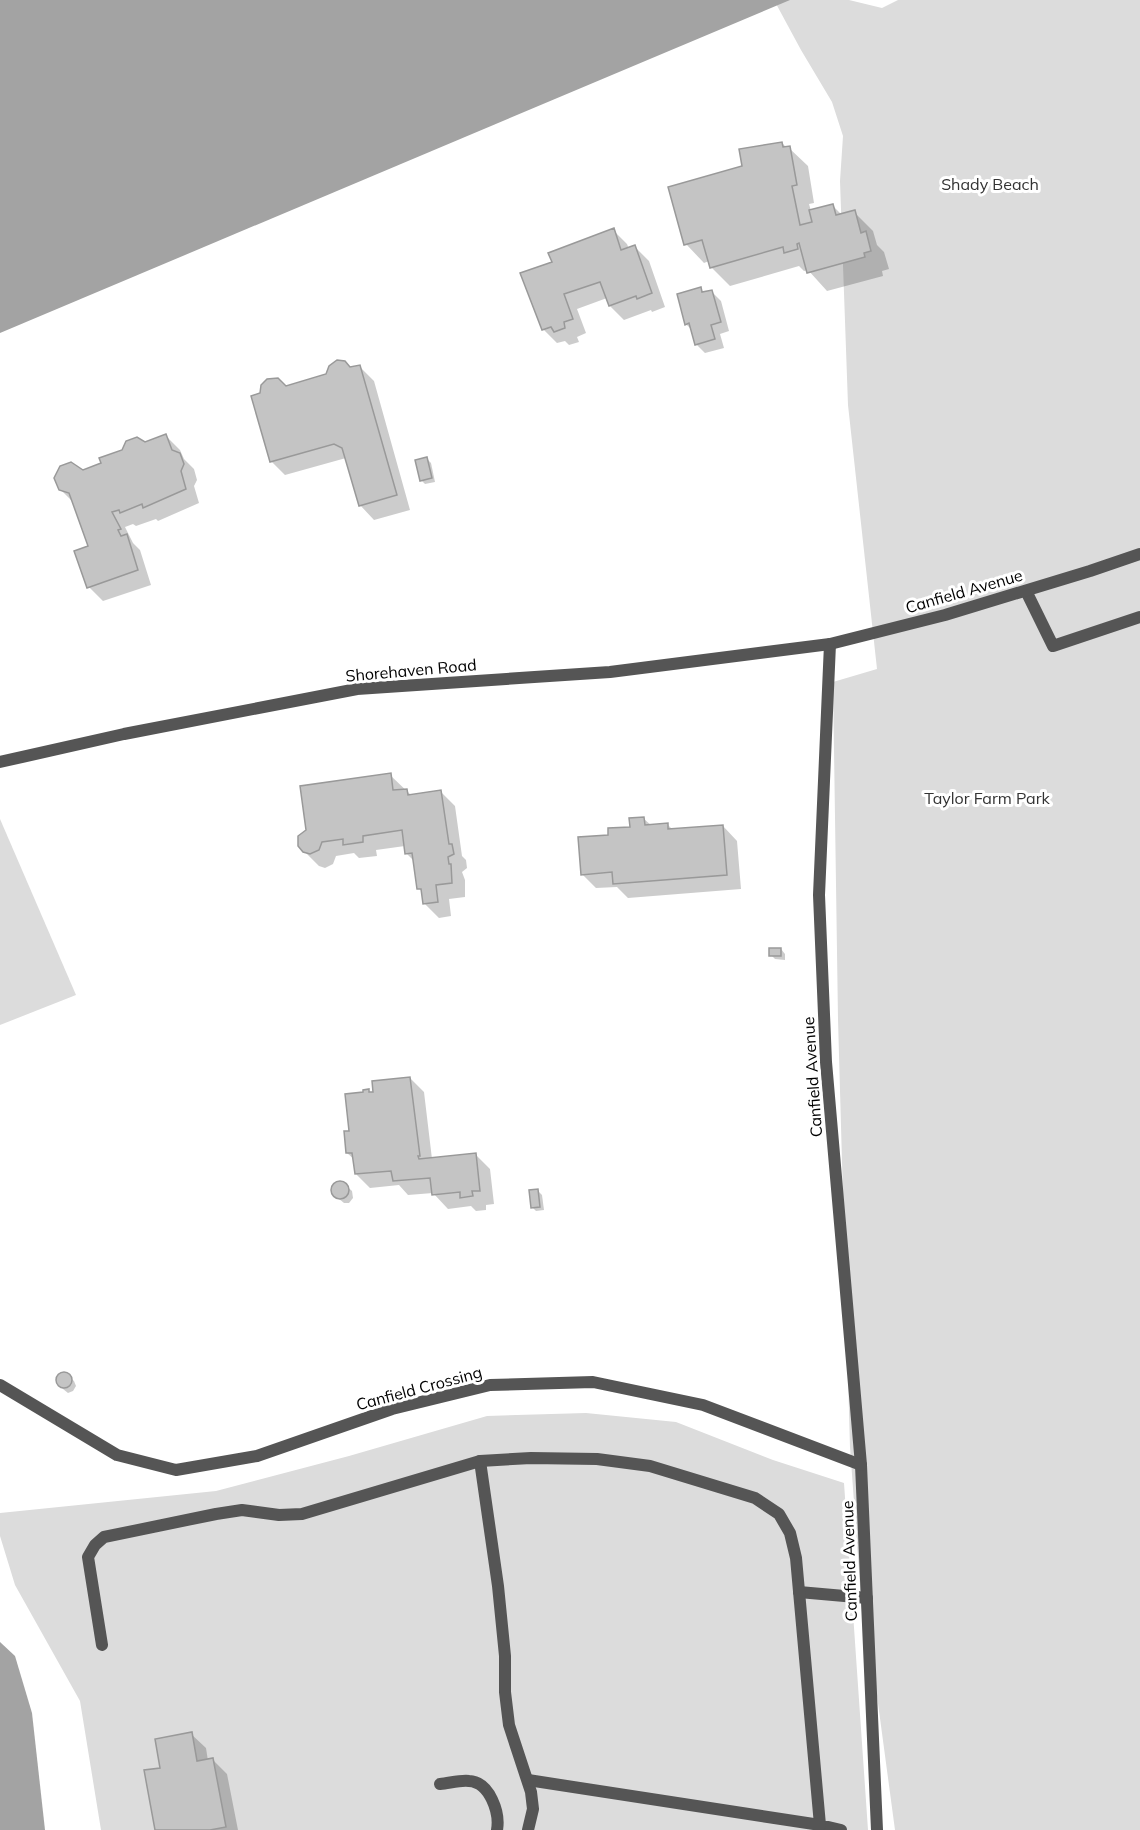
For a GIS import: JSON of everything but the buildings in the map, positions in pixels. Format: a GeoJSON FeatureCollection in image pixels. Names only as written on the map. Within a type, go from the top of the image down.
{"type":"FeatureCollection","features":[{"type":"Feature","properties":{"kind":"street","name":"Canfield Avenue"},"geometry":{"type":"LineString","coordinates":[[877,1830],[861,1466],[826,1062],[819,895],[830,644],[945,615],[1090,572],[1140,554]]}},
{"type":"Feature","properties":{"kind":"street"},"geometry":{"type":"LineString","coordinates":[[1026,591],[1053,646],[1140,617]]}},
{"type":"Feature","properties":{"kind":"street","name":"Shorehaven Road"},"geometry":{"type":"LineString","coordinates":[[0,762],[124,734],[357,688],[610,672],[830,644]]}},
{"type":"Feature","properties":{"kind":"street","name":"Canfield Crossing"},"geometry":{"type":"LineString","coordinates":[[0,1385],[117,1455],[176,1470],[257,1456],[393,1409],[490,1385],[593,1383],[703,1405],[861,1466]]}},
{"type":"Feature","properties":{"kind":"street"},"geometry":{"type":"LineString","coordinates":[[102,1645],[88,1557],[95,1545],[105,1537],[242,1510],[279,1515],[302,1514],[480,1461],[531,1458],[597,1459],[650,1466],[755,1498],[779,1514],[790,1533],[796,1558],[820,1825]]}},
{"type":"Feature","properties":{"kind":"street"},"geometry":{"type":"LineString","coordinates":[[480,1461],[498,1586],[505,1656],[508,1725],[528,1780],[533,1809],[528,1830]]}},
{"type":"Feature","properties":{"kind":"street"},"geometry":{"type":"LineString","coordinates":[[799,1592],[867,1598]]}},
{"type":"Feature","properties":{"kind":"street"},"geometry":{"type":"LineString","coordinates":[[440,1784],[472,1780],[489,1792],[498,1819],[496,1830]]}},
{"type":"Feature","properties":{"kind":"street"},"geometry":{"type":"LineString","coordinates":[[528,1780],[841,1830]]}},
{"type":"Feature","properties":{"kind":"green space","name":"Taylor Farm Park"},"geometry":{"type":"Polygon","coordinates":[[[774,0],[849,0],[882,8],[898,0],[1140,0],[1140,1830],[895,1830],[877,1696],[865,1654],[850,1447],[838,1019],[833,682],[877,669],[848,405],[840,181],[843,136],[832,102],[774,0]]]}},
{"type":"Feature","properties":{"kind":"green space"},"geometry":{"type":"Polygon","coordinates":[[[0,819],[76,995],[0,1025],[0,819]]]}},
{"type":"Feature","properties":{"kind":"green space"},"geometry":{"type":"Polygon","coordinates":[[[586,1413],[676,1422],[773,1460],[844,1483],[868,1830],[101,1830],[80,1701],[15,1585],[0,1536],[0,1513],[216,1491],[487,1416],[586,1413]]]}},
{"type":"Feature","properties":{"kind":"shaded area"},"geometry":{"type":"Polygon","coordinates":[[[0,0],[790,0],[0,333],[0,0]]]}},
{"type":"Feature","properties":{"kind":"shaded area"},"geometry":{"type":"Polygon","coordinates":[[[0,1642],[15,1656],[32,1713],[45,1830],[0,1830],[0,1642]]]}},
{"type":"Feature","properties":{"kind":"park label","name":"Shady Beach"},"geometry":{"type":"Point","coordinates":[990,184]}}]}
